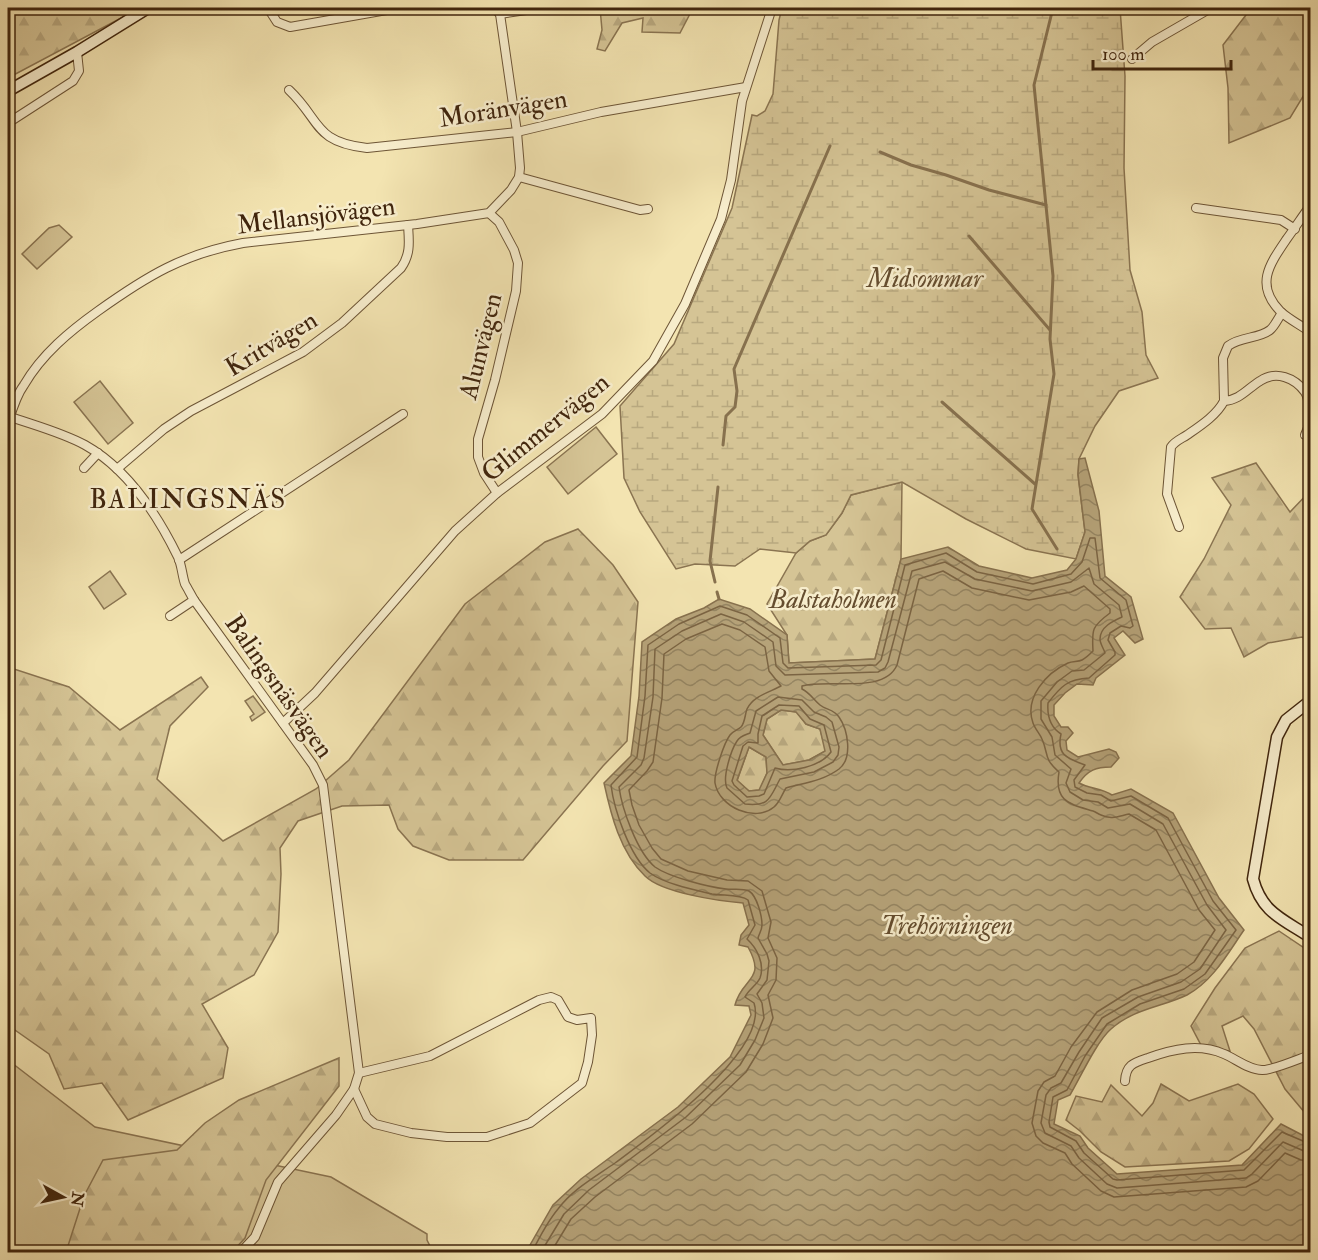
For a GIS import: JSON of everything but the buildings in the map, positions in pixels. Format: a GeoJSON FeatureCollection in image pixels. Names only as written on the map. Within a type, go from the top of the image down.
{"type":"FeatureCollection","features":[{"type":"Feature","properties":{"kind":"street"},"geometry":{"type":"LineString","coordinates":[[8,91],[148,8]]}},
{"type":"Feature","properties":{"kind":"street"},"geometry":{"type":"LineString","coordinates":[[268,8],[277,22],[290,27],[398,8]]}},
{"type":"Feature","properties":{"kind":"street"},"geometry":{"type":"LineString","coordinates":[[489,213],[519,177],[517,132],[497,11],[540,8]]}},
{"type":"Feature","properties":{"kind":"street","name":"Glimmervägen"},"geometry":{"type":"LineString","coordinates":[[283,723],[315,693],[455,531],[497,493],[602,414],[653,361],[686,304],[720,219],[731,180],[742,101],[772,8]]}},
{"type":"Feature","properties":{"kind":"street"},"geometry":{"type":"LineString","coordinates":[[1132,59],[1152,42],[1211,8]]}},
{"type":"Feature","properties":{"kind":"street"},"geometry":{"type":"LineString","coordinates":[[8,123],[73,81],[79,71],[77,52]]}},
{"type":"Feature","properties":{"kind":"street","name":"Moränvägen"},"geometry":{"type":"LineString","coordinates":[[289,90],[302,103],[324,134],[336,142],[367,148],[517,132],[601,112],[746,87]]}},
{"type":"Feature","properties":{"kind":"street"},"geometry":{"type":"LineString","coordinates":[[519,177],[640,210],[648,210]]}},
{"type":"Feature","properties":{"kind":"street"},"geometry":{"type":"LineString","coordinates":[[1311,206],[1273,258],[1267,272],[1266,289],[1282,313],[1311,332]]}},
{"type":"Feature","properties":{"kind":"street"},"geometry":{"type":"LineString","coordinates":[[1196,208],[1281,220],[1295,229]]}},
{"type":"Feature","properties":{"kind":"street","name":"Alunvägen"},"geometry":{"type":"LineString","coordinates":[[489,213],[502,227],[518,263],[513,302],[478,439],[477,457],[497,493]]}},
{"type":"Feature","properties":{"kind":"street","name":"Mellansjövägen"},"geometry":{"type":"LineString","coordinates":[[8,418],[25,382],[47,353],[84,321],[146,277],[195,255],[217,248],[489,213]]}},
{"type":"Feature","properties":{"kind":"street","name":"Kritvägen"},"geometry":{"type":"LineString","coordinates":[[117,469],[164,429],[191,411],[303,352],[342,323],[407,260],[408,225]]}},
{"type":"Feature","properties":{"kind":"street"},"geometry":{"type":"LineString","coordinates":[[1179,527],[1167,494],[1171,447],[1202,424],[1220,408],[1224,401],[1223,358],[1228,346],[1248,336],[1259,335],[1270,330],[1282,313]]}},
{"type":"Feature","properties":{"kind":"street"},"geometry":{"type":"LineString","coordinates":[[1224,401],[1238,398],[1262,379],[1277,376],[1291,378],[1306,394],[1311,415]]}},
{"type":"Feature","properties":{"kind":"street"},"geometry":{"type":"LineString","coordinates":[[179,560],[403,414]]}},
{"type":"Feature","properties":{"kind":"street","name":"Balingsnäsvägen"},"geometry":{"type":"LineString","coordinates":[[8,418],[62,435],[98,453],[133,485],[154,514],[179,560],[185,583],[194,600],[313,765],[322,785],[359,1073],[354,1089],[336,1115],[278,1182],[255,1237],[241,1252]]}},
{"type":"Feature","properties":{"kind":"street"},"geometry":{"type":"LineString","coordinates":[[1305,435],[1311,423]]}},
{"type":"Feature","properties":{"kind":"street"},"geometry":{"type":"LineString","coordinates":[[84,468],[98,453]]}},
{"type":"Feature","properties":{"kind":"street"},"geometry":{"type":"LineString","coordinates":[[170,616],[194,600]]}},
{"type":"Feature","properties":{"kind":"street"},"geometry":{"type":"LineString","coordinates":[[1311,701],[1286,720],[1277,737],[1253,879],[1258,896],[1264,904],[1277,916],[1311,937]]}},
{"type":"Feature","properties":{"kind":"street"},"geometry":{"type":"LineString","coordinates":[[354,1089],[367,1117],[375,1124],[411,1133],[447,1137],[487,1137],[530,1123],[582,1083],[592,1035],[591,1018],[577,1020],[568,1017],[558,1000],[551,997],[430,1056],[359,1073]]}},
{"type":"Feature","properties":{"kind":"street"},"geometry":{"type":"LineString","coordinates":[[1125,1081],[1126,1070],[1133,1063],[1166,1051],[1188,1047],[1224,1054],[1263,1071],[1311,1055]]}},
{"type":"Feature","properties":{"kind":"green space"},"geometry":{"type":"Polygon","coordinates":[[[8,8],[140,8],[8,78],[8,8]]]}},
{"type":"Feature","properties":{"kind":"green space"},"geometry":{"type":"Polygon","coordinates":[[[600,8],[693,8],[680,33],[642,32],[643,18],[622,23],[605,51],[597,49],[602,30],[600,8]]]}},
{"type":"Feature","properties":{"kind":"green space","name":"Midsommar"},"geometry":{"type":"Polygon","coordinates":[[[782,8],[1120,8],[1125,76],[1124,168],[1130,270],[1142,312],[1146,355],[1158,378],[1119,391],[1095,426],[1079,459],[1078,475],[1085,532],[1076,559],[1026,549],[966,519],[902,482],[851,495],[842,513],[826,535],[810,541],[796,553],[760,549],[735,566],[695,564],[676,569],[640,512],[624,478],[620,406],[674,344],[732,208],[752,115],[757,116],[765,111],[773,94],[782,8]]]}},
{"type":"Feature","properties":{"kind":"green space"},"geometry":{"type":"Polygon","coordinates":[[[1248,8],[1310,8],[1310,85],[1290,118],[1229,143],[1228,88],[1223,45],[1249,11],[1248,8]]]}},
{"type":"Feature","properties":{"kind":"green space"},"geometry":{"type":"Polygon","coordinates":[[[59,225],[72,237],[37,269],[22,254],[49,228],[59,225]]]}},
{"type":"Feature","properties":{"kind":"green space"},"geometry":{"type":"Polygon","coordinates":[[[100,381],[133,423],[108,444],[74,402],[100,381]]]}},
{"type":"Feature","properties":{"kind":"green space"},"geometry":{"type":"Polygon","coordinates":[[[596,427],[617,454],[568,494],[547,467],[596,427]]]}},
{"type":"Feature","properties":{"kind":"green space"},"geometry":{"type":"Polygon","coordinates":[[[1256,463],[1290,512],[1310,491],[1310,643],[1302,637],[1268,643],[1244,657],[1231,628],[1205,629],[1180,597],[1204,559],[1231,505],[1212,478],[1256,463]]]}},
{"type":"Feature","properties":{"kind":"green space","name":"Balstaholmen"},"geometry":{"type":"Polygon","coordinates":[[[902,482],[901,559],[875,659],[789,663],[787,635],[767,604],[796,553],[810,541],[826,535],[842,513],[851,495],[902,482]]]}},
{"type":"Feature","properties":{"kind":"green space"},"geometry":{"type":"Polygon","coordinates":[[[578,529],[613,565],[638,602],[627,741],[523,860],[449,860],[413,846],[398,829],[389,805],[342,806],[298,821],[280,848],[278,932],[254,975],[202,1004],[228,1048],[223,1078],[128,1120],[102,1083],[64,1089],[49,1054],[12,1028],[8,1029],[8,667],[69,687],[120,730],[201,677],[208,687],[170,726],[157,779],[223,841],[316,789],[349,760],[465,604],[545,542],[578,529]]]}},
{"type":"Feature","properties":{"kind":"green space"},"geometry":{"type":"Polygon","coordinates":[[[110,571],[126,594],[104,609],[89,587],[110,571]]]}},
{"type":"Feature","properties":{"kind":"green space"},"geometry":{"type":"Polygon","coordinates":[[[253,696],[265,712],[252,721],[250,717],[254,714],[245,701],[253,696]]]}},
{"type":"Feature","properties":{"kind":"green space"},"geometry":{"type":"Polygon","coordinates":[[[781,710],[797,712],[806,724],[820,729],[826,751],[809,760],[783,765],[763,735],[767,719],[781,710]]]}},
{"type":"Feature","properties":{"kind":"green space"},"geometry":{"type":"Polygon","coordinates":[[[749,747],[766,757],[767,773],[760,790],[749,791],[737,781],[749,747]]]}},
{"type":"Feature","properties":{"kind":"green space"},"geometry":{"type":"Polygon","coordinates":[[[1279,931],[1310,952],[1310,1119],[1285,1089],[1254,1029],[1243,1016],[1222,1026],[1230,1051],[1202,1047],[1191,1026],[1215,988],[1245,948],[1279,931]]]}},
{"type":"Feature","properties":{"kind":"green space"},"geometry":{"type":"Polygon","coordinates":[[[339,1058],[339,1086],[266,1180],[245,1238],[232,1252],[66,1252],[84,1196],[103,1160],[177,1150],[205,1123],[239,1100],[339,1058]]]}},
{"type":"Feature","properties":{"kind":"green space"},"geometry":{"type":"Polygon","coordinates":[[[8,1060],[95,1127],[331,1177],[427,1234],[427,1240],[433,1252],[8,1252],[8,1060]]]}},
{"type":"Feature","properties":{"kind":"green space"},"geometry":{"type":"Polygon","coordinates":[[[1161,1084],[1189,1101],[1238,1084],[1254,1094],[1273,1119],[1249,1149],[1229,1161],[1125,1167],[1101,1152],[1066,1120],[1076,1096],[1102,1102],[1111,1085],[1142,1116],[1153,1103],[1161,1084]]]}},
{"type":"Feature","properties":{"kind":"water","name":"Trehörningen"},"geometry":{"type":"Polygon","coordinates":[[[1085,458],[1099,511],[1105,576],[1131,597],[1143,639],[1135,643],[1123,631],[1114,638],[1125,655],[1096,678],[1093,685],[1077,684],[1065,693],[1054,705],[1054,716],[1061,727],[1068,727],[1073,733],[1066,741],[1067,750],[1078,757],[1109,749],[1116,752],[1119,758],[1111,767],[1089,772],[1079,783],[1112,795],[1131,789],[1173,813],[1219,898],[1244,930],[1219,966],[1196,989],[1187,995],[1129,1017],[1111,1029],[1095,1051],[1070,1095],[1058,1100],[1054,1124],[1080,1136],[1088,1148],[1117,1174],[1242,1165],[1281,1124],[1310,1139],[1310,1252],[526,1252],[553,1205],[581,1179],[678,1107],[730,1057],[751,1015],[749,1006],[735,1005],[738,996],[754,973],[755,966],[748,947],[739,945],[741,935],[749,925],[743,903],[691,895],[653,882],[645,876],[629,856],[613,820],[604,783],[631,756],[639,696],[642,642],[676,619],[704,608],[719,599],[750,609],[787,635],[789,663],[875,659],[901,559],[948,547],[979,566],[1032,578],[1067,570],[1076,559],[1085,532],[1078,474],[1079,459],[1085,458]],[[781,710],[767,719],[763,735],[783,765],[809,760],[825,751],[820,729],[806,724],[796,712],[781,710]],[[749,747],[737,780],[749,791],[759,790],[767,773],[766,757],[749,747]]]}},
{"type":"Feature","properties":{"kind":"waterway"},"geometry":{"type":"LineString","coordinates":[[1053,8],[1034,85],[1053,276],[1050,339],[1054,374],[1032,509],[1057,549]]}},
{"type":"Feature","properties":{"kind":"waterway"},"geometry":{"type":"LineString","coordinates":[[723,445],[726,416],[735,407],[737,391],[734,369],[830,146]]}},
{"type":"Feature","properties":{"kind":"waterway"},"geometry":{"type":"LineString","coordinates":[[880,152],[911,165],[989,190],[1046,205]]}},
{"type":"Feature","properties":{"kind":"waterway"},"geometry":{"type":"LineString","coordinates":[[969,236],[1050,330]]}},
{"type":"Feature","properties":{"kind":"waterway"},"geometry":{"type":"LineString","coordinates":[[942,402],[1035,484]]}},
{"type":"Feature","properties":{"kind":"waterway"},"geometry":{"type":"LineString","coordinates":[[715,582],[710,561],[718,487]]}},
{"type":"Feature","properties":{"kind":"waterway"},"geometry":{"type":"LineString","coordinates":[[717,592],[719,599]]}},
{"type":"Feature","properties":{"kind":"district","name":"BALINGSNÄS"},"geometry":{"type":"Point","coordinates":[188,499]}}]}
